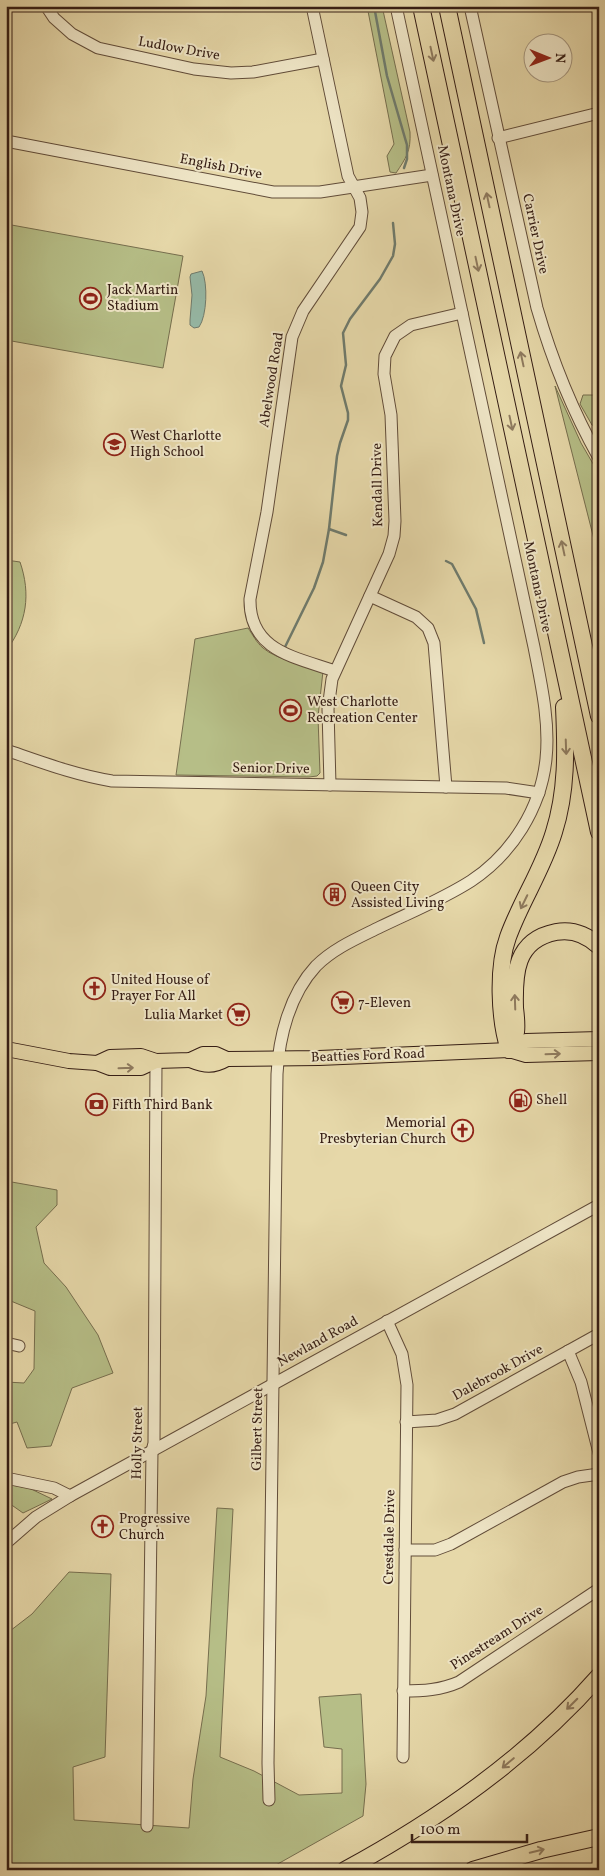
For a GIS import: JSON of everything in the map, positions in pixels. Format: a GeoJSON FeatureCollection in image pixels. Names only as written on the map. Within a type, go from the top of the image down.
{"type":"FeatureCollection","features":[{"type":"Feature","properties":{"kind":"highway"},"geometry":{"type":"LineString","coordinates":[[422,6],[599,832]]}},
{"type":"Feature","properties":{"kind":"highway"},"geometry":{"type":"LineString","coordinates":[[446,6],[599,716]]}},
{"type":"Feature","properties":{"kind":"highway"},"geometry":{"type":"LineString","coordinates":[[573,596],[599,657]]}},
{"type":"Feature","properties":{"kind":"highway"},"geometry":{"type":"LineString","coordinates":[[509,1050],[503,1031],[501,975],[504,951],[512,928],[549,847],[564,792],[566,751],[562,663]]}},
{"type":"Feature","properties":{"kind":"highway"},"geometry":{"type":"LineString","coordinates":[[509,1050],[516,1031],[516,971],[519,960],[529,947],[538,939],[549,934],[568,931],[585,936],[599,946]]}},
{"type":"Feature","properties":{"kind":"highway"},"geometry":{"type":"LineString","coordinates":[[344,1870],[409,1833],[471,1792],[545,1731],[599,1676]]}},
{"type":"Feature","properties":{"kind":"highway"},"geometry":{"type":"LineString","coordinates":[[473,1870],[541,1850],[599,1837]]}},
{"type":"Feature","properties":{"kind":"main road","name":"Beatties Ford Road"},"geometry":{"type":"LineString","coordinates":[[509,1050],[526,1042],[599,1039]]}},
{"type":"Feature","properties":{"kind":"main road","name":"Beatties Ford Road"},"geometry":{"type":"LineString","coordinates":[[6,1049],[69,1061],[97,1062],[110,1057],[141,1056],[156,1062],[190,1060],[203,1054],[216,1054],[227,1059],[509,1050],[526,1056],[599,1053]]}},
{"type":"Feature","properties":{"kind":"street","name":"Ludlow Drive"},"geometry":{"type":"LineString","coordinates":[[46,6],[54,18],[72,34],[98,48],[194,69],[224,73],[254,72],[323,59]]}},
{"type":"Feature","properties":{"kind":"street","name":"Abelwood Road"},"geometry":{"type":"LineString","coordinates":[[312,6],[348,176],[360,198],[362,217],[360,227],[303,311],[292,337],[268,512],[250,599],[252,620],[259,634],[266,642],[283,652],[335,671]]}},
{"type":"Feature","properties":{"kind":"street","name":"Montana Drive"},"geometry":{"type":"LineString","coordinates":[[279,1058],[288,1016],[294,1000],[317,965],[343,946],[459,888],[480,875],[516,837],[529,816],[539,793],[545,770],[547,748],[545,709],[540,681],[396,6]]}},
{"type":"Feature","properties":{"kind":"street","name":"Carrier Drive"},"geometry":{"type":"LineString","coordinates":[[470,6],[527,269],[543,329],[566,390],[599,458]]}},
{"type":"Feature","properties":{"kind":"street"},"geometry":{"type":"LineString","coordinates":[[498,138],[599,113]]}},
{"type":"Feature","properties":{"kind":"street","name":"English Drive"},"geometry":{"type":"LineString","coordinates":[[6,141],[273,192],[311,193],[432,174]]}},
{"type":"Feature","properties":{"kind":"street","name":"Kendall Drive"},"geometry":{"type":"LineString","coordinates":[[330,785],[328,709],[335,671],[389,554],[395,526],[392,415],[384,374],[385,356],[395,336],[411,325],[462,313]]}},
{"type":"Feature","properties":{"kind":"street"},"geometry":{"type":"LineString","coordinates":[[370,596],[416,617],[423,622],[432,635],[436,659],[446,787]]}},
{"type":"Feature","properties":{"kind":"street","name":"Senior Drive"},"geometry":{"type":"LineString","coordinates":[[6,750],[61,770],[112,781],[446,787],[516,789],[539,793]]}},
{"type":"Feature","properties":{"kind":"street","name":"Gilbert Street"},"geometry":{"type":"LineString","coordinates":[[269,1800],[279,1058]]}},
{"type":"Feature","properties":{"kind":"street","name":"Holly Street"},"geometry":{"type":"LineString","coordinates":[[147,1826],[152,1451],[154,1443],[156,1062]]}},
{"type":"Feature","properties":{"kind":"street","name":"Newland Road"},"geometry":{"type":"LineString","coordinates":[[6,1543],[36,1517],[70,1496],[599,1205]]}},
{"type":"Feature","properties":{"kind":"street","name":"Crestdale Drive"},"geometry":{"type":"LineString","coordinates":[[387,1321],[402,1354],[406,1370],[402,1757]]}},
{"type":"Feature","properties":{"kind":"street","name":"Dalebrook Drive"},"geometry":{"type":"LineString","coordinates":[[406,1422],[437,1420],[455,1414],[599,1334]]}},
{"type":"Feature","properties":{"kind":"street"},"geometry":{"type":"LineString","coordinates":[[6,1344],[19,1346]]}},
{"type":"Feature","properties":{"kind":"street"},"geometry":{"type":"LineString","coordinates":[[568,1351],[583,1389],[599,1453]]}},
{"type":"Feature","properties":{"kind":"street"},"geometry":{"type":"LineString","coordinates":[[405,1550],[435,1550],[451,1544],[563,1482],[578,1477],[599,1474]]}},
{"type":"Feature","properties":{"kind":"street"},"geometry":{"type":"LineString","coordinates":[[6,1478],[54,1488],[70,1496]]}},
{"type":"Feature","properties":{"kind":"street","name":"Pinestream Drive"},"geometry":{"type":"LineString","coordinates":[[403,1691],[433,1690],[459,1682],[599,1589]]}},
{"type":"Feature","properties":{"kind":"green space"},"geometry":{"type":"Polygon","coordinates":[[[367,6],[382,6],[410,132],[410,144],[407,154],[396,173],[390,172],[387,156],[394,144],[367,6]]]}},
{"type":"Feature","properties":{"kind":"green space","name":"Jack Martin Stadium"},"geometry":{"type":"Polygon","coordinates":[[[6,224],[183,256],[163,368],[6,340],[6,224]]]}},
{"type":"Feature","properties":{"kind":"green space"},"geometry":{"type":"Polygon","coordinates":[[[555,386],[581,443],[599,474],[599,559],[555,386]]]}},
{"type":"Feature","properties":{"kind":"green space"},"geometry":{"type":"Polygon","coordinates":[[[583,395],[599,395],[599,427],[592,425],[580,404],[583,395]]]}},
{"type":"Feature","properties":{"kind":"green space"},"geometry":{"type":"Polygon","coordinates":[[[6,560],[20,562],[26,597],[23,619],[19,630],[6,651],[6,560]]]}},
{"type":"Feature","properties":{"kind":"green space"},"geometry":{"type":"Polygon","coordinates":[[[248,628],[258,643],[269,652],[284,659],[323,671],[318,717],[320,773],[317,776],[309,777],[176,775],[195,639],[248,628]]]}},
{"type":"Feature","properties":{"kind":"green space"},"geometry":{"type":"Polygon","coordinates":[[[6,1181],[57,1190],[57,1205],[36,1227],[44,1263],[66,1287],[98,1335],[113,1373],[72,1388],[51,1446],[27,1448],[17,1422],[6,1425],[6,1382],[24,1383],[34,1369],[35,1311],[6,1299],[6,1181]]]}},
{"type":"Feature","properties":{"kind":"green space"},"geometry":{"type":"Polygon","coordinates":[[[6,1484],[29,1488],[52,1499],[23,1513],[6,1501],[6,1484]]]}},
{"type":"Feature","properties":{"kind":"green space"},"geometry":{"type":"Polygon","coordinates":[[[217,1508],[233,1509],[220,1757],[254,1771],[299,1795],[342,1793],[342,1749],[324,1747],[319,1697],[361,1694],[366,1784],[363,1816],[267,1870],[6,1870],[6,1634],[32,1614],[69,1572],[111,1574],[105,1757],[73,1767],[74,1820],[189,1828],[193,1779],[206,1696],[217,1508]]]}},
{"type":"Feature","properties":{"kind":"shaded area"},"geometry":{"type":"Polygon","coordinates":[[[202,271],[205,283],[205,308],[202,322],[199,327],[194,328],[190,325],[192,295],[190,277],[191,274],[202,271]]]}},
{"type":"Feature","properties":{"kind":"waterway"},"geometry":{"type":"LineString","coordinates":[[374,6],[387,76],[407,145],[407,159],[404,168]]}},
{"type":"Feature","properties":{"kind":"waterway"},"geometry":{"type":"LineString","coordinates":[[285,647],[314,588],[323,562],[329,529],[337,456],[348,420],[341,386],[346,365],[343,333],[350,319],[380,279],[393,256],[395,244],[393,223]]}},
{"type":"Feature","properties":{"kind":"waterway"},"geometry":{"type":"LineString","coordinates":[[329,529],[346,535]]}},
{"type":"Feature","properties":{"kind":"waterway"},"geometry":{"type":"LineString","coordinates":[[446,561],[452,564],[476,609],[484,643]]}},
{"type":"Feature","properties":{"kind":"place","name":"Jack Martin Stadium"},"geometry":{"type":"Point","coordinates":[91,298]}},
{"type":"Feature","properties":{"kind":"place","name":"West Charlotte High School"},"geometry":{"type":"Point","coordinates":[114,444]}},
{"type":"Feature","properties":{"kind":"place","name":"West Charlotte Recreation Center"},"geometry":{"type":"Point","coordinates":[291,710]}},
{"type":"Feature","properties":{"kind":"place","name":"Queen City Assisted Living"},"geometry":{"type":"Point","coordinates":[335,895]}},
{"type":"Feature","properties":{"kind":"place","name":"United House of Prayer For All"},"geometry":{"type":"Point","coordinates":[95,988]}},
{"type":"Feature","properties":{"kind":"place","name":"7-Eleven"},"geometry":{"type":"Point","coordinates":[342,1003]}},
{"type":"Feature","properties":{"kind":"place","name":"Lulia Market"},"geometry":{"type":"Point","coordinates":[239,1015]}},
{"type":"Feature","properties":{"kind":"place","name":"Shell"},"geometry":{"type":"Point","coordinates":[520,1100]}},
{"type":"Feature","properties":{"kind":"place","name":"Fifth Third Bank"},"geometry":{"type":"Point","coordinates":[96,1105]}},
{"type":"Feature","properties":{"kind":"place","name":"Memorial Presbyterian Church"},"geometry":{"type":"Point","coordinates":[462,1131]}},
{"type":"Feature","properties":{"kind":"place","name":"Progressive Church"},"geometry":{"type":"Point","coordinates":[103,1527]}}]}
